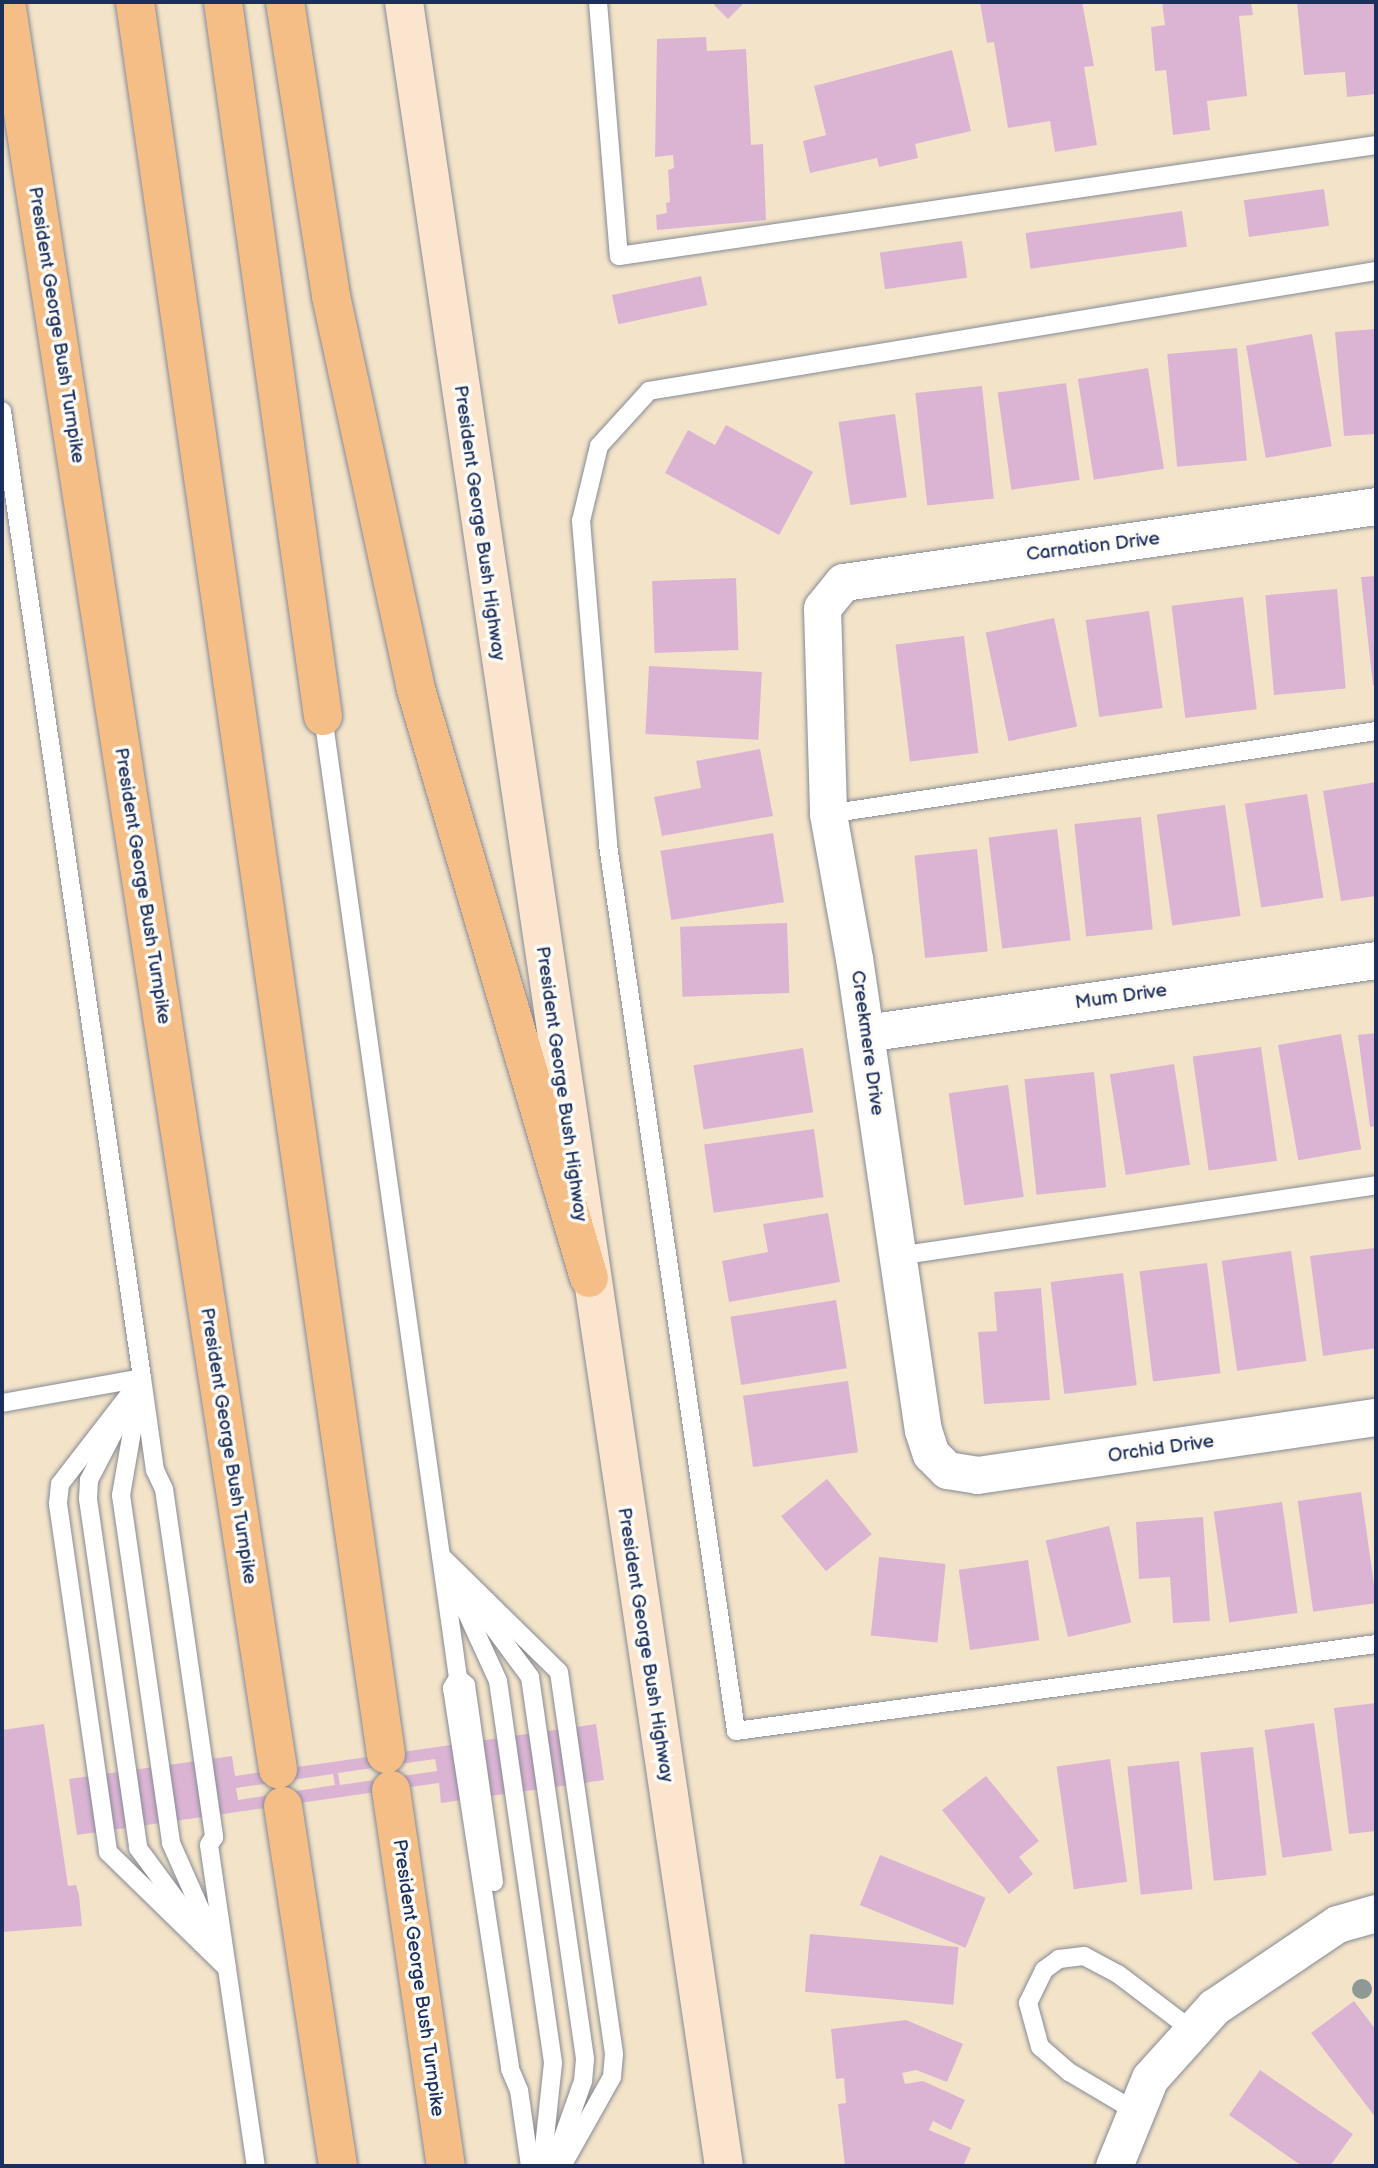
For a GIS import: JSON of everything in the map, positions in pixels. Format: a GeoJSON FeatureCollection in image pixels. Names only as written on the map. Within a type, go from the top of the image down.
{"type":"FeatureCollection","features":[{"type":"Feature","properties":{"kind":"highway","name":"President George Bush Turnpike"},"geometry":{"type":"LineString","coordinates":[[135,2],[446,2166]]}},
{"type":"Feature","properties":{"kind":"highway"},"geometry":{"type":"LineString","coordinates":[[223,2],[323,716]]}},
{"type":"Feature","properties":{"kind":"highway"},"geometry":{"type":"LineString","coordinates":[[285,2],[331,296],[415,686],[589,1278]]}},
{"type":"Feature","properties":{"kind":"highway","name":"President George Bush Turnpike"},"geometry":{"type":"LineString","coordinates":[[7,10],[338,2166]]}},
{"type":"Feature","properties":{"kind":"main road","name":"President George Bush Highway"},"geometry":{"type":"LineString","coordinates":[[404,2],[589,1278],[724,2166]]}},
{"type":"Feature","properties":{"kind":"street","name":"Carnation Drive"},"geometry":{"type":"LineString","coordinates":[[822,608],[843,582],[1376,506]]}},
{"type":"Feature","properties":{"kind":"street","name":"Creekmere Drive"},"geometry":{"type":"LineString","coordinates":[[822,608],[828,814],[865,1033],[923,1430],[931,1454],[947,1470]]}},
{"type":"Feature","properties":{"kind":"street","name":"Mum Drive"},"geometry":{"type":"LineString","coordinates":[[865,1033],[1376,960]]}},
{"type":"Feature","properties":{"kind":"street","name":"Orchid Drive"},"geometry":{"type":"LineString","coordinates":[[947,1470],[962,1474],[1006,1472],[1376,1417]]}},
{"type":"Feature","properties":{"kind":"street"},"geometry":{"type":"LineString","coordinates":[[1114,2166],[1150,2078],[1214,2007],[1337,1924],[1376,1913]]}},
{"type":"Feature","properties":{"kind":"lane"},"geometry":{"type":"LineString","coordinates":[[598,2],[619,256],[1376,145]]}},
{"type":"Feature","properties":{"kind":"lane"},"geometry":{"type":"LineString","coordinates":[[1376,271],[649,390],[599,446],[581,521],[608,845],[736,1731],[1376,1644]]}},
{"type":"Feature","properties":{"kind":"lane"},"geometry":{"type":"LineString","coordinates":[[2,411],[155,1471],[163,1489],[214,1837],[209,1845],[256,2166]]}},
{"type":"Feature","properties":{"kind":"lane"},"geometry":{"type":"LineString","coordinates":[[323,716],[458,1678],[453,1688],[510,2069],[519,2090],[530,2166]]}},
{"type":"Feature","properties":{"kind":"lane"},"geometry":{"type":"LineString","coordinates":[[828,814],[1376,731]]}},
{"type":"Feature","properties":{"kind":"lane"},"geometry":{"type":"LineString","coordinates":[[897,1256],[1376,1185]]}},
{"type":"Feature","properties":{"kind":"lane"},"geometry":{"type":"LineString","coordinates":[[2,1403],[142,1378]]}},
{"type":"Feature","properties":{"kind":"lane"},"geometry":{"type":"LineString","coordinates":[[142,1378],[60,1484],[58,1504],[65,1557],[108,1852],[227,1968]]}},
{"type":"Feature","properties":{"kind":"lane"},"geometry":{"type":"LineString","coordinates":[[142,1378],[89,1480],[88,1499],[136,1834],[138,1847],[227,1968]]}},
{"type":"Feature","properties":{"kind":"lane"},"geometry":{"type":"LineString","coordinates":[[142,1378],[121,1495],[171,1843],[227,1968]]}},
{"type":"Feature","properties":{"kind":"lane"},"geometry":{"type":"LineString","coordinates":[[441,1556],[498,1681],[553,2063],[541,2166]]}},
{"type":"Feature","properties":{"kind":"lane"},"geometry":{"type":"LineString","coordinates":[[441,1556],[530,1676],[586,2059],[583,2081],[552,2166]]}},
{"type":"Feature","properties":{"kind":"lane"},"geometry":{"type":"LineString","coordinates":[[441,1556],[559,1672],[614,2054],[612,2077],[562,2166]]}},
{"type":"Feature","properties":{"kind":"lane"},"geometry":{"type":"LineString","coordinates":[[1135,2111],[1069,2072],[1040,2047],[1028,2003],[1044,1970],[1059,1959],[1084,1956],[1118,1974],[1193,2031]]}},
{"type":"Feature","properties":{"kind":"building"},"geometry":{"type":"Polygon","coordinates":[[[718,2],[745,2],[728,19],[714,5],[718,2]]]}},
{"type":"Feature","properties":{"kind":"building"},"geometry":{"type":"Polygon","coordinates":[[[980,2],[1082,2],[1094,66],[1084,67],[1097,145],[1055,152],[1050,121],[1008,128],[994,42],[987,43],[980,2]]]}},
{"type":"Feature","properties":{"kind":"building"},"geometry":{"type":"Polygon","coordinates":[[[1162,2],[1251,2],[1253,15],[1239,16],[1247,96],[1207,101],[1210,130],[1173,135],[1166,70],[1155,71],[1151,27],[1165,25],[1162,2]]]}},
{"type":"Feature","properties":{"kind":"building"},"geometry":{"type":"Polygon","coordinates":[[[1297,2],[1376,2],[1376,94],[1347,97],[1345,72],[1304,75],[1297,2]]]}},
{"type":"Feature","properties":{"kind":"building"},"geometry":{"type":"Polygon","coordinates":[[[706,37],[707,51],[746,49],[751,145],[763,144],[766,220],[657,230],[656,215],[667,213],[666,203],[670,202],[668,170],[674,168],[673,155],[655,157],[657,39],[706,37]]]}},
{"type":"Feature","properties":{"kind":"building"},"geometry":{"type":"Polygon","coordinates":[[[952,50],[971,131],[915,144],[918,158],[879,167],[877,158],[810,173],[803,141],[826,135],[814,86],[952,50]]]}},
{"type":"Feature","properties":{"kind":"building"},"geometry":{"type":"Polygon","coordinates":[[[1324,189],[1329,226],[1249,237],[1244,200],[1324,189]]]}},
{"type":"Feature","properties":{"kind":"building"},"geometry":{"type":"Polygon","coordinates":[[[1182,211],[1187,247],[1031,269],[1026,233],[1182,211]]]}},
{"type":"Feature","properties":{"kind":"building"},"geometry":{"type":"Polygon","coordinates":[[[962,241],[967,278],[885,289],[880,253],[962,241]]]}},
{"type":"Feature","properties":{"kind":"building"},"geometry":{"type":"Polygon","coordinates":[[[701,276],[707,305],[618,324],[612,295],[701,276]]]}},
{"type":"Feature","properties":{"kind":"building"},"geometry":{"type":"Polygon","coordinates":[[[1376,329],[1376,434],[1344,436],[1335,332],[1376,329]]]}},
{"type":"Feature","properties":{"kind":"building"},"geometry":{"type":"Polygon","coordinates":[[[1312,334],[1332,446],[1266,458],[1246,346],[1312,334]]]}},
{"type":"Feature","properties":{"kind":"building"},"geometry":{"type":"Polygon","coordinates":[[[1237,348],[1247,461],[1177,467],[1167,354],[1237,348]]]}},
{"type":"Feature","properties":{"kind":"building"},"geometry":{"type":"Polygon","coordinates":[[[1148,368],[1164,469],[1094,480],[1078,379],[1148,368]]]}},
{"type":"Feature","properties":{"kind":"building"},"geometry":{"type":"Polygon","coordinates":[[[1066,383],[1080,480],[1011,490],[998,393],[1066,383]]]}},
{"type":"Feature","properties":{"kind":"building"},"geometry":{"type":"Polygon","coordinates":[[[982,386],[994,498],[927,505],[915,393],[982,386]]]}},
{"type":"Feature","properties":{"kind":"building"},"geometry":{"type":"Polygon","coordinates":[[[895,414],[907,497],[850,505],[839,422],[895,414]]]}},
{"type":"Feature","properties":{"kind":"building"},"geometry":{"type":"Polygon","coordinates":[[[726,425],[813,472],[779,535],[665,473],[688,430],[715,445],[726,425]]]}},
{"type":"Feature","properties":{"kind":"building"},"geometry":{"type":"Polygon","coordinates":[[[1376,576],[1376,685],[1373,685],[1361,577],[1376,576]]]}},
{"type":"Feature","properties":{"kind":"building"},"geometry":{"type":"Polygon","coordinates":[[[736,578],[739,650],[655,653],[652,581],[736,578]]]}},
{"type":"Feature","properties":{"kind":"building"},"geometry":{"type":"Polygon","coordinates":[[[1337,589],[1346,689],[1274,695],[1265,595],[1337,589]]]}},
{"type":"Feature","properties":{"kind":"building"},"geometry":{"type":"Polygon","coordinates":[[[1243,597],[1257,709],[1185,718],[1172,606],[1243,597]]]}},
{"type":"Feature","properties":{"kind":"building"},"geometry":{"type":"Polygon","coordinates":[[[1149,611],[1163,708],[1099,717],[1086,620],[1149,611]]]}},
{"type":"Feature","properties":{"kind":"building"},"geometry":{"type":"Polygon","coordinates":[[[1054,618],[1077,727],[1009,741],[986,633],[1054,618]]]}},
{"type":"Feature","properties":{"kind":"building"},"geometry":{"type":"Polygon","coordinates":[[[964,636],[978,753],[910,762],[896,644],[964,636]]]}},
{"type":"Feature","properties":{"kind":"building"},"geometry":{"type":"Polygon","coordinates":[[[649,666],[762,672],[758,740],[645,734],[649,666]]]}},
{"type":"Feature","properties":{"kind":"building"},"geometry":{"type":"Polygon","coordinates":[[[760,749],[773,816],[662,836],[654,797],[701,788],[696,761],[760,749]]]}},
{"type":"Feature","properties":{"kind":"building"},"geometry":{"type":"Polygon","coordinates":[[[1376,782],[1376,896],[1341,901],[1323,791],[1376,782]]]}},
{"type":"Feature","properties":{"kind":"building"},"geometry":{"type":"Polygon","coordinates":[[[1307,794],[1323,898],[1261,908],[1245,804],[1307,794]]]}},
{"type":"Feature","properties":{"kind":"building"},"geometry":{"type":"Polygon","coordinates":[[[1225,805],[1241,916],[1172,926],[1157,815],[1225,805]]]}},
{"type":"Feature","properties":{"kind":"building"},"geometry":{"type":"Polygon","coordinates":[[[1141,817],[1153,929],[1086,936],[1074,824],[1141,817]]]}},
{"type":"Feature","properties":{"kind":"building"},"geometry":{"type":"Polygon","coordinates":[[[1057,829],[1071,940],[1002,949],[989,837],[1057,829]]]}},
{"type":"Feature","properties":{"kind":"building"},"geometry":{"type":"Polygon","coordinates":[[[773,833],[784,902],[671,920],[660,851],[773,833]]]}},
{"type":"Feature","properties":{"kind":"building"},"geometry":{"type":"Polygon","coordinates":[[[977,849],[988,951],[925,958],[914,856],[977,849]]]}},
{"type":"Feature","properties":{"kind":"building"},"geometry":{"type":"Polygon","coordinates":[[[787,923],[789,993],[683,997],[680,927],[787,923]]]}},
{"type":"Feature","properties":{"kind":"building"},"geometry":{"type":"Polygon","coordinates":[[[1376,1033],[1376,1126],[1370,1127],[1358,1035],[1376,1033]]]}},
{"type":"Feature","properties":{"kind":"building"},"geometry":{"type":"Polygon","coordinates":[[[1341,1034],[1361,1149],[1298,1160],[1278,1045],[1341,1034]]]}},
{"type":"Feature","properties":{"kind":"building"},"geometry":{"type":"Polygon","coordinates":[[[1261,1047],[1277,1161],[1209,1170],[1193,1057],[1261,1047]]]}},
{"type":"Feature","properties":{"kind":"building"},"geometry":{"type":"Polygon","coordinates":[[[803,1048],[813,1112],[704,1130],[693,1065],[803,1048]]]}},
{"type":"Feature","properties":{"kind":"building"},"geometry":{"type":"Polygon","coordinates":[[[1174,1064],[1190,1165],[1126,1175],[1110,1074],[1174,1064]]]}},
{"type":"Feature","properties":{"kind":"building"},"geometry":{"type":"Polygon","coordinates":[[[1094,1072],[1106,1187],[1037,1195],[1024,1079],[1094,1072]]]}},
{"type":"Feature","properties":{"kind":"building"},"geometry":{"type":"Polygon","coordinates":[[[1008,1085],[1024,1197],[964,1205],[949,1093],[1008,1085]]]}},
{"type":"Feature","properties":{"kind":"building"},"geometry":{"type":"Polygon","coordinates":[[[814,1129],[824,1197],[714,1213],[704,1144],[814,1129]]]}},
{"type":"Feature","properties":{"kind":"building"},"geometry":{"type":"Polygon","coordinates":[[[828,1213],[840,1282],[729,1302],[722,1261],[768,1252],[763,1224],[828,1213]]]}},
{"type":"Feature","properties":{"kind":"building"},"geometry":{"type":"Polygon","coordinates":[[[1374,1248],[1376,1348],[1323,1356],[1310,1256],[1374,1248]]]}},
{"type":"Feature","properties":{"kind":"building"},"geometry":{"type":"Polygon","coordinates":[[[1291,1251],[1306,1361],[1237,1371],[1222,1261],[1291,1251]]]}},
{"type":"Feature","properties":{"kind":"building"},"geometry":{"type":"Polygon","coordinates":[[[1207,1263],[1221,1373],[1153,1381],[1140,1271],[1207,1263]]]}},
{"type":"Feature","properties":{"kind":"building"},"geometry":{"type":"Polygon","coordinates":[[[1123,1273],[1137,1385],[1064,1394],[1051,1282],[1123,1273]]]}},
{"type":"Feature","properties":{"kind":"building"},"geometry":{"type":"Polygon","coordinates":[[[1041,1288],[1050,1400],[984,1404],[978,1332],[997,1331],[994,1292],[1041,1288]]]}},
{"type":"Feature","properties":{"kind":"building"},"geometry":{"type":"Polygon","coordinates":[[[836,1300],[847,1368],[741,1385],[730,1317],[836,1300]]]}},
{"type":"Feature","properties":{"kind":"building"},"geometry":{"type":"Polygon","coordinates":[[[848,1381],[858,1452],[753,1467],[743,1396],[848,1381]]]}},
{"type":"Feature","properties":{"kind":"building"},"geometry":{"type":"Polygon","coordinates":[[[827,1479],[872,1534],[826,1571],[781,1516],[827,1479]]]}},
{"type":"Feature","properties":{"kind":"building"},"geometry":{"type":"Polygon","coordinates":[[[1361,1492],[1376,1603],[1313,1612],[1298,1501],[1361,1492]]]}},
{"type":"Feature","properties":{"kind":"building"},"geometry":{"type":"Polygon","coordinates":[[[1282,1502],[1298,1613],[1229,1623],[1214,1512],[1282,1502]]]}},
{"type":"Feature","properties":{"kind":"building"},"geometry":{"type":"Polygon","coordinates":[[[1203,1517],[1210,1621],[1173,1623],[1170,1577],[1139,1579],[1136,1522],[1203,1517]]]}},
{"type":"Feature","properties":{"kind":"building"},"geometry":{"type":"Polygon","coordinates":[[[1109,1526],[1131,1622],[1068,1637],[1046,1541],[1109,1526]]]}},
{"type":"Feature","properties":{"kind":"building"},"geometry":{"type":"Polygon","coordinates":[[[879,1557],[946,1564],[937,1643],[871,1636],[879,1557]]]}},
{"type":"Feature","properties":{"kind":"building"},"geometry":{"type":"Polygon","coordinates":[[[1028,1560],[1039,1640],[970,1650],[959,1570],[1028,1560]]]}},
{"type":"Feature","properties":{"kind":"building"},"geometry":{"type":"Polygon","coordinates":[[[1376,1703],[1376,1831],[1349,1834],[1334,1708],[1376,1703]]]}},
{"type":"Feature","properties":{"kind":"building"},"geometry":{"type":"Polygon","coordinates":[[[1314,1723],[1332,1851],[1282,1858],[1264,1730],[1314,1723]]]}},
{"type":"Feature","properties":{"kind":"building"},"geometry":{"type":"Polygon","coordinates":[[[44,1724],[68,1886],[76,1885],[82,1926],[2,1932],[2,1730],[44,1724]]]}},
{"type":"Feature","properties":{"kind":"building"},"geometry":{"type":"Polygon","coordinates":[[[596,1724],[604,1780],[441,1803],[439,1783],[77,1835],[69,1779],[232,1756],[235,1776],[596,1724]],[[435,1759],[338,1773],[340,1785],[437,1771],[435,1759]],[[333,1774],[236,1788],[238,1800],[335,1785],[333,1774]]]}},
{"type":"Feature","properties":{"kind":"building"},"geometry":{"type":"Polygon","coordinates":[[[1253,1747],[1266,1875],[1214,1881],[1200,1753],[1253,1747]]]}},
{"type":"Feature","properties":{"kind":"building"},"geometry":{"type":"Polygon","coordinates":[[[1110,1759],[1127,1882],[1074,1889],[1057,1767],[1110,1759]]]}},
{"type":"Feature","properties":{"kind":"building"},"geometry":{"type":"Polygon","coordinates":[[[1179,1761],[1192,1889],[1141,1895],[1127,1766],[1179,1761]]]}},
{"type":"Feature","properties":{"kind":"building"},"geometry":{"type":"Polygon","coordinates":[[[986,1776],[1039,1841],[1019,1857],[1033,1874],[1009,1894],[942,1810],[986,1776]]]}},
{"type":"Feature","properties":{"kind":"building"},"geometry":{"type":"Polygon","coordinates":[[[880,1855],[986,1898],[965,1948],[860,1905],[880,1855]]]}},
{"type":"Feature","properties":{"kind":"building"},"geometry":{"type":"Polygon","coordinates":[[[810,1934],[958,1947],[953,2005],[805,1992],[810,1934]]]}},
{"type":"Feature","properties":{"kind":"building"},"geometry":{"type":"Polygon","coordinates":[[[1354,2001],[1376,2030],[1376,2118],[1311,2033],[1354,2001]]]}},
{"type":"Feature","properties":{"kind":"building"},"geometry":{"type":"Polygon","coordinates":[[[906,2020],[963,2044],[947,2082],[916,2070],[902,2073],[905,2084],[923,2081],[965,2100],[951,2130],[933,2121],[929,2130],[971,2148],[963,2166],[845,2166],[838,2104],[846,2103],[844,2078],[836,2079],[831,2029],[906,2020]]]}},
{"type":"Feature","properties":{"kind":"building"},"geometry":{"type":"Polygon","coordinates":[[[1260,2070],[1353,2134],[1330,2166],[1302,2166],[1229,2115],[1260,2070]]]}}]}
